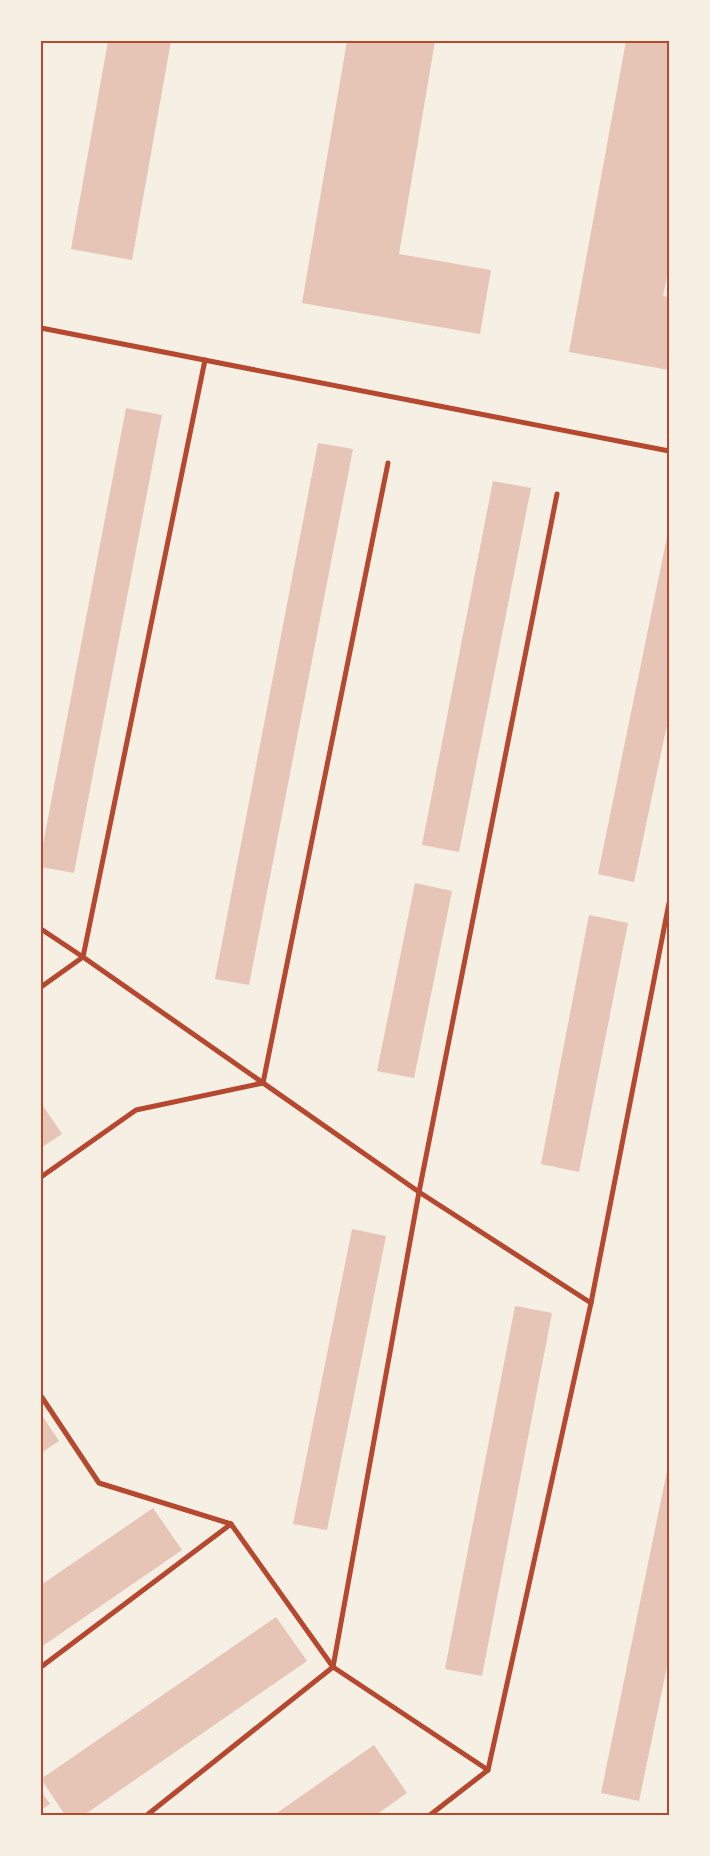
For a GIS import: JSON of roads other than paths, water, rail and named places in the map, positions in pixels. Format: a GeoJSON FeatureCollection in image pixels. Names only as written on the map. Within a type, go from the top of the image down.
{"type":"FeatureCollection","features":[{"type":"Feature","properties":{"kind":"street"},"geometry":{"type":"LineString","coordinates":[[41,328],[669,451]]}},
{"type":"Feature","properties":{"kind":"street"},"geometry":{"type":"LineString","coordinates":[[41,987],[83,957],[204,360]]}},
{"type":"Feature","properties":{"kind":"street"},"geometry":{"type":"LineString","coordinates":[[263,1083],[388,463]]}},
{"type":"Feature","properties":{"kind":"street"},"geometry":{"type":"LineString","coordinates":[[147,1815],[333,1668],[420,1192],[557,494]]}},
{"type":"Feature","properties":{"kind":"street"},"geometry":{"type":"LineString","coordinates":[[430,1815],[488,1770],[591,1303],[669,903]]}},
{"type":"Feature","properties":{"kind":"street"},"geometry":{"type":"LineString","coordinates":[[41,929],[420,1192],[591,1303]]}},
{"type":"Feature","properties":{"kind":"street"},"geometry":{"type":"LineString","coordinates":[[41,1177],[136,1110],[263,1083]]}},
{"type":"Feature","properties":{"kind":"street"},"geometry":{"type":"LineString","coordinates":[[41,1396],[99,1483],[231,1524],[333,1668],[488,1770]]}},
{"type":"Feature","properties":{"kind":"street"},"geometry":{"type":"LineString","coordinates":[[41,1667],[231,1524]]}}]}
